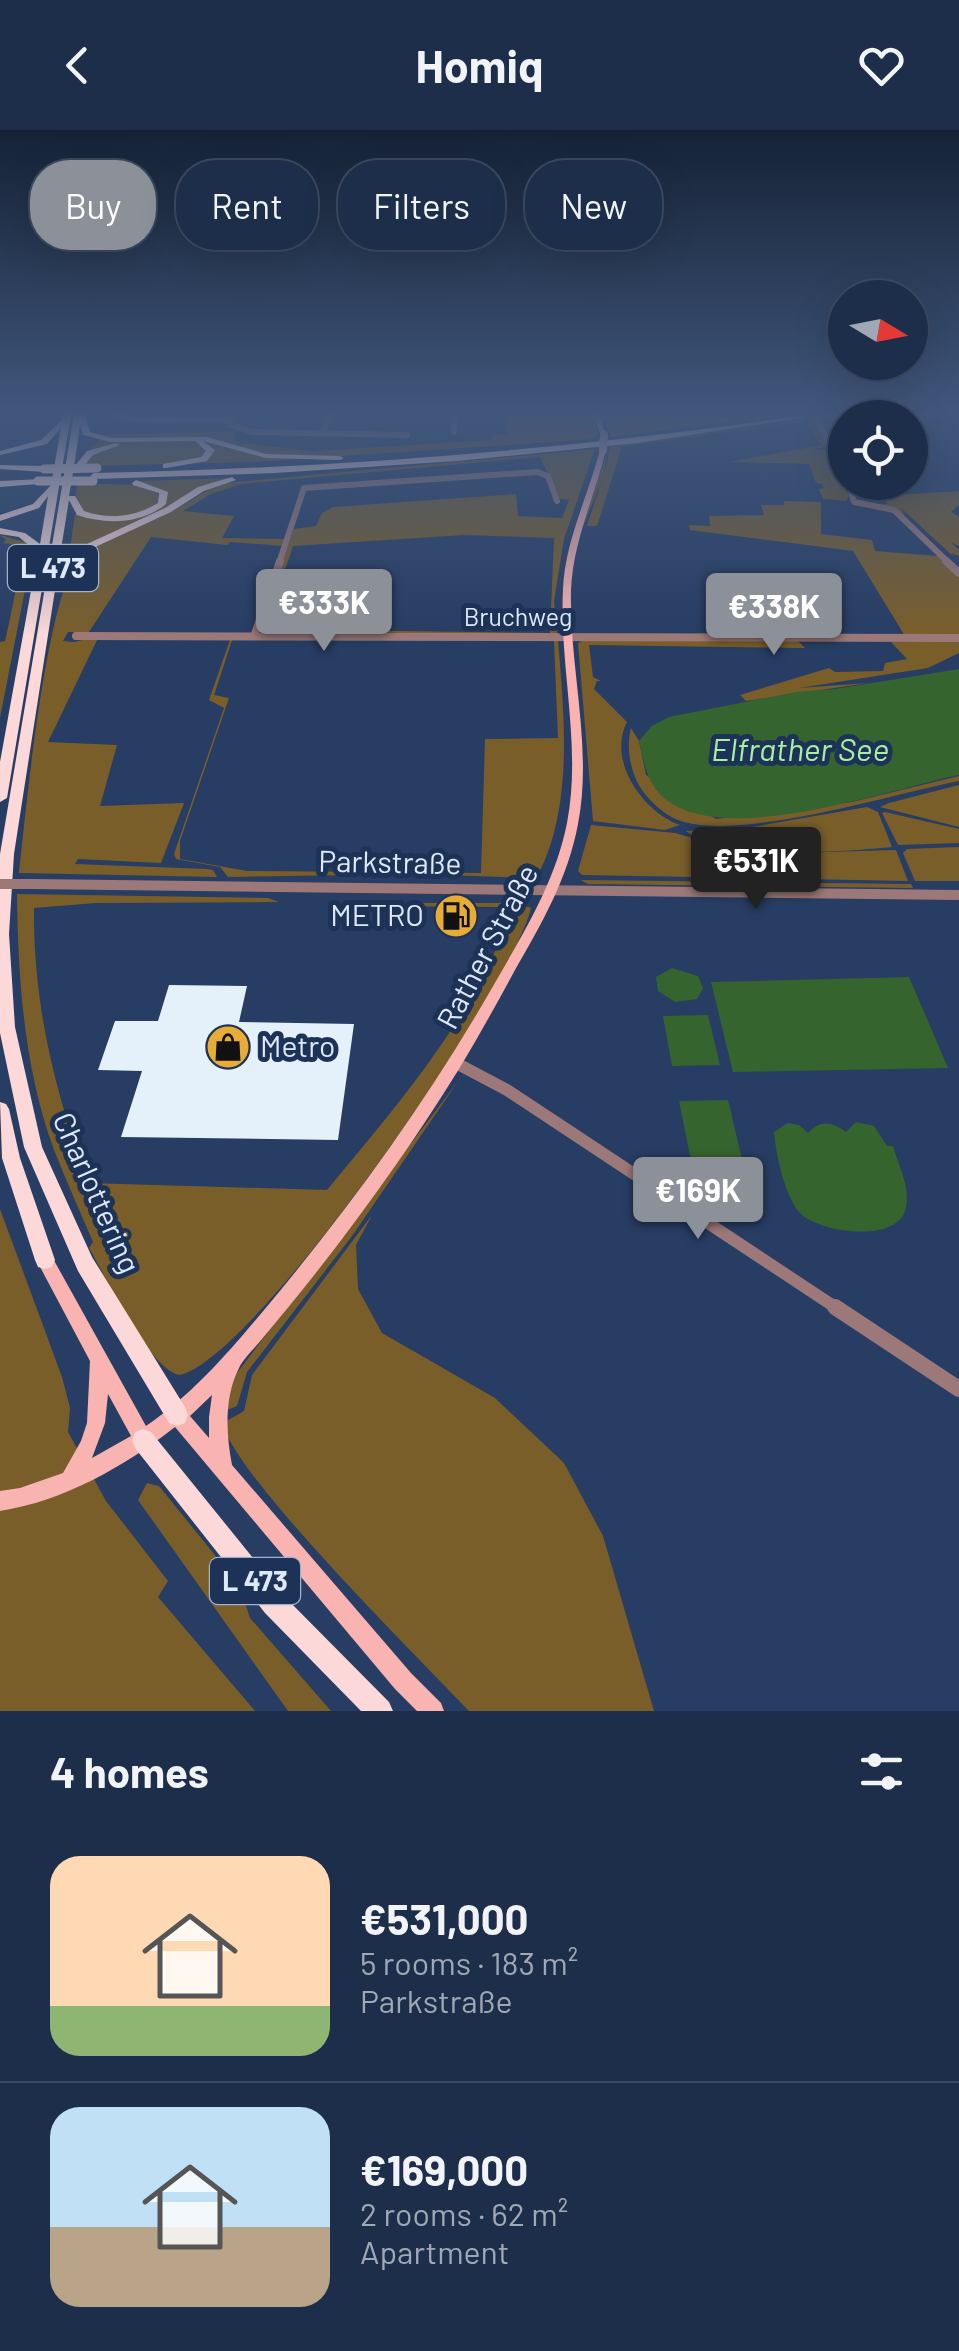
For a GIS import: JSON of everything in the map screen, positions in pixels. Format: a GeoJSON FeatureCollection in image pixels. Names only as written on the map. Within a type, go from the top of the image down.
{"type":"FeatureCollection","features":[{"type":"Feature","properties":{"kind":"highway"},"geometry":{"type":"LineString","coordinates":[[0,518],[36,506],[50,489]]}},
{"type":"Feature","properties":{"kind":"highway","name":"L 473"},"geometry":{"type":"LineString","coordinates":[[0,798],[53,489]]}},
{"type":"Feature","properties":{"kind":"highway","name":"Charlottering"},"geometry":{"type":"LineString","coordinates":[[69,489],[8,854],[2,934],[6,1028],[33,1147],[85,1264],[177,1414]]}},
{"type":"Feature","properties":{"kind":"highway"},"geometry":{"type":"LineString","coordinates":[[41,660],[59,590],[73,489]]}},
{"type":"Feature","properties":{"kind":"highway"},"geometry":{"type":"LineString","coordinates":[[72,498],[80,514],[106,519],[146,513],[166,498],[160,489]]}},
{"type":"Feature","properties":{"kind":"highway"},"geometry":{"type":"LineString","coordinates":[[59,590],[71,564],[90,546],[168,510],[201,489]]}},
{"type":"Feature","properties":{"kind":"highway"},"geometry":{"type":"LineString","coordinates":[[0,531],[22,535],[37,546],[33,574],[38,588]]}},
{"type":"Feature","properties":{"kind":"highway","name":"Charlottering"},"geometry":{"type":"LineString","coordinates":[[0,1108],[11,1158],[45,1260]]}},
{"type":"Feature","properties":{"kind":"highway","name":"Charlottering"},"geometry":{"type":"LineString","coordinates":[[143,1440],[274,1604],[380,1711]]}},
{"type":"Feature","properties":{"kind":"main road","name":"Rather Straße"},"geometry":{"type":"LineString","coordinates":[[0,1501],[43,1492],[143,1440],[177,1414],[233,1360],[322,1253],[456,1064],[552,889],[568,849],[574,806],[576,717],[568,586],[572,548],[591,489]]}},
{"type":"Feature","properties":{"kind":"main road","name":"Charlottering"},"geometry":{"type":"LineString","coordinates":[[45,1260],[143,1440]]}},
{"type":"Feature","properties":{"kind":"main road"},"geometry":{"type":"LineString","coordinates":[[224,1471],[216,1419],[218,1395],[233,1360]]}},
{"type":"Feature","properties":{"kind":"main road"},"geometry":{"type":"LineString","coordinates":[[72,1476],[99,1421],[98,1361]]}},
{"type":"Feature","properties":{"kind":"main road","name":"Charlottering"},"geometry":{"type":"LineString","coordinates":[[177,1414],[402,1681],[433,1711]]}},
{"type":"Feature","properties":{"kind":"street"},"geometry":{"type":"LineString","coordinates":[[255,634],[304,489]]}},
{"type":"Feature","properties":{"kind":"street"},"geometry":{"type":"LineString","coordinates":[[552,489],[556,501]]}},
{"type":"Feature","properties":{"kind":"street"},"geometry":{"type":"LineString","coordinates":[[853,500],[894,510],[959,573]]}},
{"type":"Feature","properties":{"kind":"street","name":"Bruchweg"},"geometry":{"type":"LineString","coordinates":[[76,636],[959,638]]}},
{"type":"Feature","properties":{"kind":"street","name":"Parkstraße"},"geometry":{"type":"LineString","coordinates":[[0,884],[959,895]]}},
{"type":"Feature","properties":{"kind":"street"},"geometry":{"type":"LineString","coordinates":[[456,1064],[507,1090],[959,1388]]}},
{"type":"Feature","properties":{"kind":"shaded area"},"geometry":{"type":"Polygon","coordinates":[[[76,489],[150,489],[157,491],[159,502],[141,512],[103,516],[83,512],[75,500],[76,489]]]}},
{"type":"Feature","properties":{"kind":"shaded area"},"geometry":{"type":"Polygon","coordinates":[[[157,489],[209,489],[109,534],[68,562],[75,514],[99,520],[156,510],[165,492],[157,489]]]}},
{"type":"Feature","properties":{"kind":"shaded area"},"geometry":{"type":"Polygon","coordinates":[[[210,489],[227,489],[183,511],[234,516],[222,538],[285,539],[284,546],[151,537],[89,632],[68,632],[63,641],[99,636],[48,742],[117,745],[100,806],[184,803],[161,863],[78,859],[75,864],[207,869],[217,877],[19,873],[47,662],[66,584],[77,563],[97,546],[210,489]]]}},
{"type":"Feature","properties":{"kind":"shaded area"},"geometry":{"type":"Polygon","coordinates":[[[555,489],[581,489],[564,539],[554,601],[557,635],[258,631],[294,529],[316,526],[322,513],[333,507],[516,494],[518,516],[562,518],[569,500],[560,499],[555,489]],[[463,535],[293,546],[265,629],[550,633],[554,538],[463,535]]]}},
{"type":"Feature","properties":{"kind":"shaded area"},"geometry":{"type":"Polygon","coordinates":[[[595,489],[598,489],[581,531],[595,489]]]}},
{"type":"Feature","properties":{"kind":"shaded area"},"geometry":{"type":"Polygon","coordinates":[[[599,489],[609,489],[597,526],[587,526],[599,489]]]}},
{"type":"Feature","properties":{"kind":"shaded area"},"geometry":{"type":"Polygon","coordinates":[[[819,489],[828,489],[828,499],[823,499],[819,489]]]}},
{"type":"Feature","properties":{"kind":"shaded area"},"geometry":{"type":"Polygon","coordinates":[[[959,491],[959,505],[951,512],[959,517],[959,546],[951,542],[959,550],[959,556],[951,553],[955,558],[901,508],[905,517],[883,504],[888,504],[884,500],[928,500],[928,493],[959,491]]]}},
{"type":"Feature","properties":{"kind":"shaded area"},"geometry":{"type":"Polygon","coordinates":[[[784,501],[821,502],[821,534],[872,540],[875,551],[939,556],[959,576],[959,635],[905,636],[853,551],[690,530],[689,525],[710,526],[709,516],[764,515],[761,505],[784,505],[784,501]]]}},
{"type":"Feature","properties":{"kind":"shaded area"},"geometry":{"type":"Polygon","coordinates":[[[0,535],[25,542],[32,554],[0,718],[0,642],[5,641],[25,555],[15,545],[3,543],[6,540],[0,535]]]}},
{"type":"Feature","properties":{"kind":"shaded area"},"geometry":{"type":"Polygon","coordinates":[[[233,637],[214,695],[229,698],[180,841],[180,859],[247,871],[481,873],[485,739],[558,738],[554,641],[239,637],[558,640],[564,728],[562,789],[549,848],[538,875],[228,877],[220,867],[176,859],[174,854],[224,708],[209,700],[233,637]]]}},
{"type":"Feature","properties":{"kind":"shaded area"},"geometry":{"type":"Polygon","coordinates":[[[959,640],[959,653],[928,668],[799,688],[868,683],[746,701],[740,695],[829,668],[835,672],[883,671],[885,663],[907,659],[891,642],[959,640]]]}},
{"type":"Feature","properties":{"kind":"shaded area"},"geometry":{"type":"Polygon","coordinates":[[[798,641],[805,648],[589,645],[593,677],[601,681],[597,681],[594,689],[627,722],[622,753],[632,783],[653,809],[680,825],[665,830],[593,821],[578,643],[798,641]]]}},
{"type":"Feature","properties":{"kind":"shaded area"},"geometry":{"type":"Polygon","coordinates":[[[631,728],[639,741],[646,775],[716,819],[852,802],[959,776],[959,781],[778,821],[708,826],[675,819],[644,792],[630,758],[631,728]]]}},
{"type":"Feature","properties":{"kind":"shaded area"},"geometry":{"type":"Polygon","coordinates":[[[959,785],[959,827],[880,807],[889,803],[959,785]]]}},
{"type":"Feature","properties":{"kind":"shaded area"},"geometry":{"type":"Polygon","coordinates":[[[867,807],[878,812],[892,847],[816,852],[755,850],[704,840],[686,831],[752,827],[867,807]]]}},
{"type":"Feature","properties":{"kind":"shaded area"},"geometry":{"type":"Polygon","coordinates":[[[882,813],[959,829],[959,843],[898,845],[882,813]]]}},
{"type":"Feature","properties":{"kind":"shaded area"},"geometry":{"type":"Polygon","coordinates":[[[591,825],[675,833],[731,849],[788,853],[896,850],[908,881],[582,875],[578,871],[591,825]]]}},
{"type":"Feature","properties":{"kind":"shaded area"},"geometry":{"type":"Polygon","coordinates":[[[959,847],[959,881],[915,881],[903,853],[907,849],[959,847]]]}},
{"type":"Feature","properties":{"kind":"shaded area"},"geometry":{"type":"Polygon","coordinates":[[[581,880],[911,884],[913,888],[588,884],[581,880]]]}},
{"type":"Feature","properties":{"kind":"shaded area"},"geometry":{"type":"Polygon","coordinates":[[[17,894],[268,898],[279,902],[96,903],[34,908],[42,1014],[56,1082],[88,1183],[327,1190],[432,1058],[477,987],[511,911],[498,907],[385,906],[387,903],[519,903],[531,908],[514,950],[479,1012],[431,1087],[319,1242],[263,1307],[215,1354],[179,1375],[154,1356],[117,1299],[89,1248],[93,1242],[54,1150],[29,1056],[17,894]]]}},
{"type":"Feature","properties":{"kind":"shaded area"},"geometry":{"type":"Polygon","coordinates":[[[459,1080],[352,1236],[247,1372],[237,1406],[222,1412],[237,1373],[459,1080]]]}},
{"type":"Feature","properties":{"kind":"shaded area"},"geometry":{"type":"Polygon","coordinates":[[[0,1209],[62,1377],[70,1408],[68,1432],[106,1501],[168,1581],[158,1597],[255,1711],[0,1711],[0,1209]]]}},
{"type":"Feature","properties":{"kind":"shaded area"},"geometry":{"type":"Polygon","coordinates":[[[372,1215],[356,1245],[358,1289],[382,1333],[495,1398],[564,1463],[603,1536],[654,1711],[469,1711],[292,1523],[234,1448],[223,1423],[244,1411],[252,1375],[372,1215]]]}},
{"type":"Feature","properties":{"kind":"shaded area"},"geometry":{"type":"Polygon","coordinates":[[[147,1483],[159,1486],[239,1585],[250,1618],[331,1711],[288,1711],[138,1500],[147,1483]]]}},
{"type":"Feature","properties":{"kind":"water","name":"Elfrather See"},"geometry":{"type":"Polygon","coordinates":[[[959,669],[959,775],[810,810],[729,818],[695,813],[668,801],[651,782],[645,766],[639,741],[652,726],[669,717],[796,692],[959,669]]]}},
{"type":"Feature","properties":{"kind":"water"},"geometry":{"type":"Polygon","coordinates":[[[672,968],[698,976],[703,988],[697,999],[675,1002],[658,991],[656,977],[672,968]]]}},
{"type":"Feature","properties":{"kind":"water"},"geometry":{"type":"Polygon","coordinates":[[[909,977],[948,1068],[733,1072],[711,982],[909,977]]]}},
{"type":"Feature","properties":{"kind":"water"},"geometry":{"type":"Polygon","coordinates":[[[708,1015],[720,1065],[672,1066],[663,1016],[708,1015]]]}},
{"type":"Feature","properties":{"kind":"water"},"geometry":{"type":"Polygon","coordinates":[[[728,1100],[742,1159],[691,1160],[679,1101],[728,1100]]]}},
{"type":"Feature","properties":{"kind":"water"},"geometry":{"type":"Polygon","coordinates":[[[856,1122],[874,1126],[887,1146],[893,1146],[906,1187],[905,1211],[887,1228],[856,1232],[810,1220],[795,1206],[779,1164],[774,1132],[788,1123],[799,1125],[808,1133],[826,1124],[846,1132],[856,1122]]]}},
{"type":"Feature","properties":{"kind":"building","name":"Metro"},"geometry":{"type":"Polygon","coordinates":[[[169,985],[247,986],[239,1022],[354,1024],[338,1140],[121,1137],[142,1071],[98,1070],[115,1021],[158,1021],[169,985]]]}},
{"type":"Feature","properties":{"kind":"place","name":"METRO"},"geometry":{"type":"Point","coordinates":[456,916]}},
{"type":"Feature","properties":{"kind":"place","name":"Metro"},"geometry":{"type":"Point","coordinates":[228,1047]}}]}
